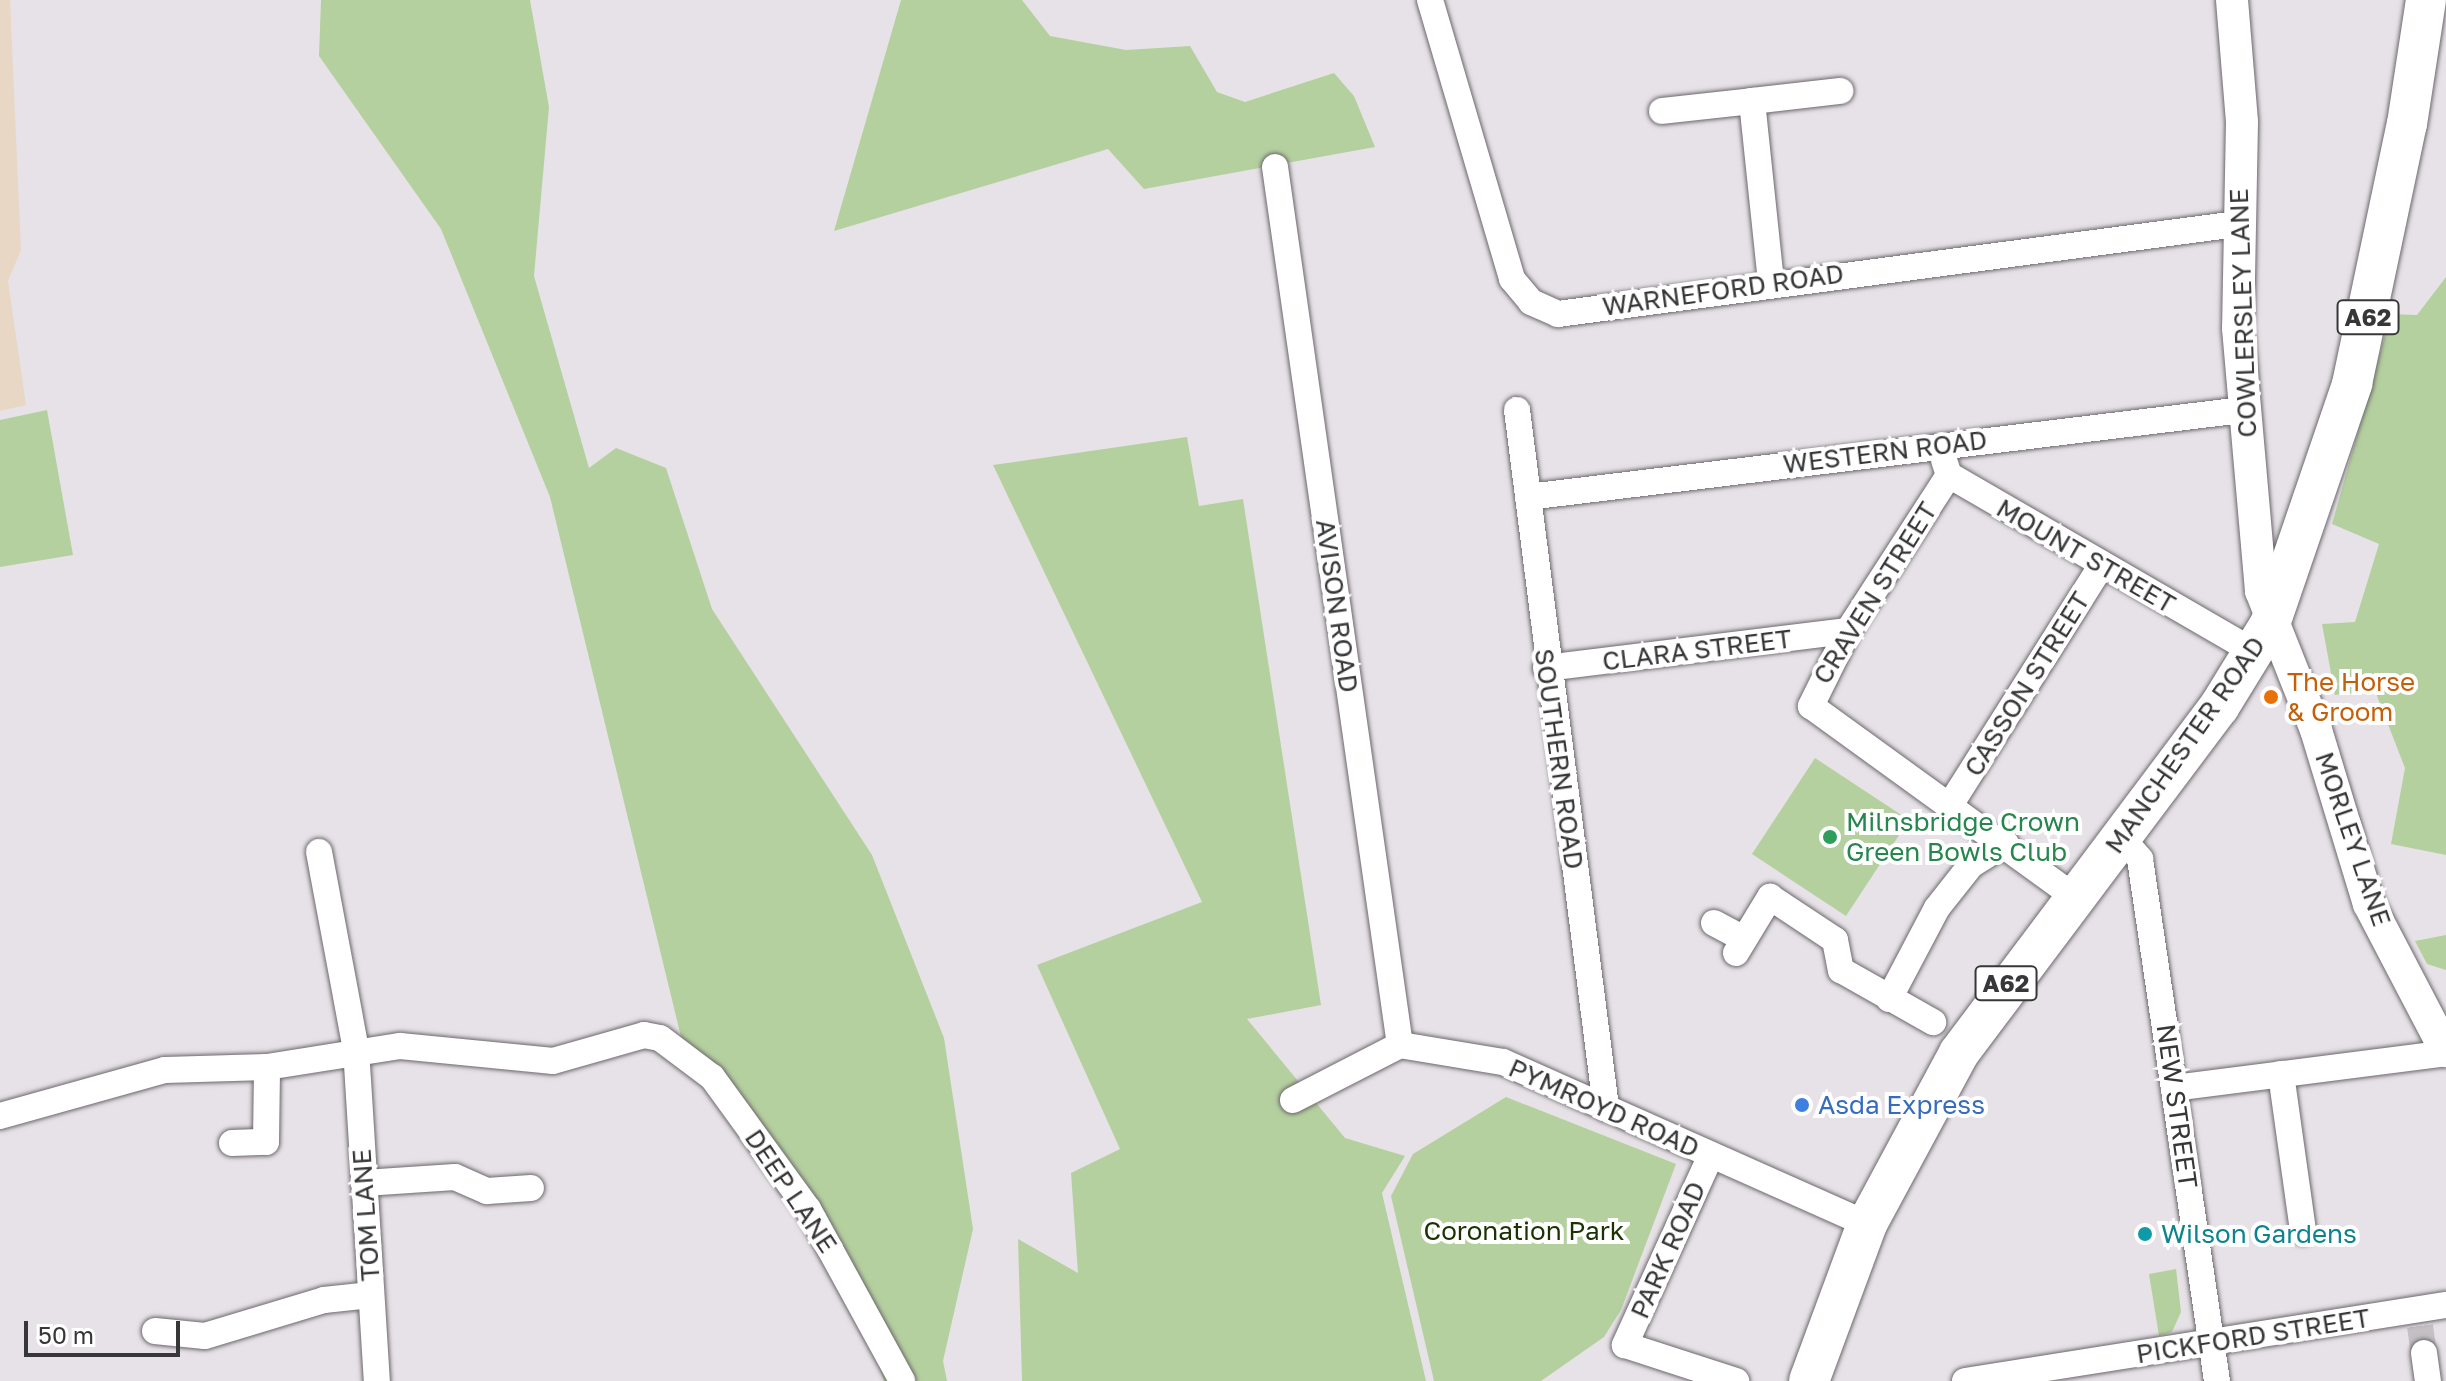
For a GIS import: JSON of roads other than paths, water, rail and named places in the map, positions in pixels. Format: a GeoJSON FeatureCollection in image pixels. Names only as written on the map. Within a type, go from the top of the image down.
{"type":"FeatureCollection","features":[{"type":"Feature","properties":{"kind":"main road","name":"MANCHESTER ROAD"},"geometry":{"type":"LineString","coordinates":[[1809,1381],[1867,1224],[1959,1053],[2122,838],[2261,638],[2352,384],[2407,124],[2426,0]]}},
{"type":"Feature","properties":{"kind":"street","name":"WARNEFORD ROAD"},"geometry":{"type":"LineString","coordinates":[[1430,0],[1512,279],[1531,302],[1558,314],[1771,282],[2237,224]]}},
{"type":"Feature","properties":{"kind":"street","name":"COWLERSLEY LANE"},"geometry":{"type":"LineString","coordinates":[[2232,0],[2242,122],[2237,224],[2243,410],[2261,638]]}},
{"type":"Feature","properties":{"kind":"street"},"geometry":{"type":"LineString","coordinates":[[1662,111],[1840,91]]}},
{"type":"Feature","properties":{"kind":"street"},"geometry":{"type":"LineString","coordinates":[[1752,101],[1771,282]]}},
{"type":"Feature","properties":{"kind":"street","name":"AVISON ROAD"},"geometry":{"type":"LineString","coordinates":[[1275,167],[1400,1045]]}},
{"type":"Feature","properties":{"kind":"street","name":"SOUTHERN ROAD"},"geometry":{"type":"LineString","coordinates":[[1517,410],[1546,668],[1606,1108]]}},
{"type":"Feature","properties":{"kind":"street","name":"WESTERN ROAD"},"geometry":{"type":"LineString","coordinates":[[1528,497],[2243,410]]}},
{"type":"Feature","properties":{"kind":"street"},"geometry":{"type":"LineString","coordinates":[[1939,445],[1949,475]]}},
{"type":"Feature","properties":{"kind":"street","name":"MOUNT STREET"},"geometry":{"type":"LineString","coordinates":[[1949,475],[2101,566],[2261,638]]}},
{"type":"Feature","properties":{"kind":"street","name":"CRAVEN STREET"},"geometry":{"type":"LineString","coordinates":[[1949,475],[1848,631],[1810,699],[1815,713],[1952,802]]}},
{"type":"Feature","properties":{"kind":"street","name":"CASSON STREET"},"geometry":{"type":"LineString","coordinates":[[1952,802],[2101,566]]}},
{"type":"Feature","properties":{"kind":"street","name":"CLARA STREET"},"geometry":{"type":"LineString","coordinates":[[1546,668],[1848,631]]}},
{"type":"Feature","properties":{"kind":"street","name":"MORLEY LANE"},"geometry":{"type":"LineString","coordinates":[[2261,638],[2316,730],[2369,904],[2446,1052]]}},
{"type":"Feature","properties":{"kind":"street"},"geometry":{"type":"LineString","coordinates":[[1952,802],[2075,897]]}},
{"type":"Feature","properties":{"kind":"street","name":"NEW STREET"},"geometry":{"type":"LineString","coordinates":[[2122,838],[2140,859],[2217,1381]]}},
{"type":"Feature","properties":{"kind":"street"},"geometry":{"type":"LineString","coordinates":[[1889,999],[1937,908],[1971,865],[2006,843]]}},
{"type":"Feature","properties":{"kind":"street","name":"TOM LANE"},"geometry":{"type":"LineString","coordinates":[[319,852],[356,1049],[377,1381]]}},
{"type":"Feature","properties":{"kind":"street"},"geometry":{"type":"LineString","coordinates":[[1714,923],[1740,946],[1770,897],[1835,940],[1841,970],[1933,1022]]}},
{"type":"Feature","properties":{"kind":"street","name":"DEEP LANE"},"geometry":{"type":"LineString","coordinates":[[356,1049],[400,1046],[553,1061],[644,1035],[660,1038],[712,1077],[808,1209],[902,1381]]}},
{"type":"Feature","properties":{"kind":"street"},"geometry":{"type":"LineString","coordinates":[[1293,1100],[1400,1045]]}},
{"type":"Feature","properties":{"kind":"street","name":"PYMROYD ROAD"},"geometry":{"type":"LineString","coordinates":[[1400,1045],[1503,1062],[1867,1224]]}},
{"type":"Feature","properties":{"kind":"street"},"geometry":{"type":"LineString","coordinates":[[0,1116],[165,1070],[267,1067],[356,1049]]}},
{"type":"Feature","properties":{"kind":"street"},"geometry":{"type":"LineString","coordinates":[[2174,1088],[2446,1052]]}},
{"type":"Feature","properties":{"kind":"street"},"geometry":{"type":"LineString","coordinates":[[232,1143],[266,1142],[267,1067]]}},
{"type":"Feature","properties":{"kind":"street"},"geometry":{"type":"LineString","coordinates":[[2281,1074],[2303,1231]]}},
{"type":"Feature","properties":{"kind":"street","name":"PARK ROAD"},"geometry":{"type":"LineString","coordinates":[[1711,1155],[1625,1345],[1736,1381]]}},
{"type":"Feature","properties":{"kind":"street"},"geometry":{"type":"LineString","coordinates":[[364,1183],[455,1177],[487,1191],[531,1188]]}},
{"type":"Feature","properties":{"kind":"street"},"geometry":{"type":"LineString","coordinates":[[155,1331],[205,1336],[324,1300],[371,1295]]}},
{"type":"Feature","properties":{"kind":"street","name":"PICKFORD STREET"},"geometry":{"type":"LineString","coordinates":[[1972,1380],[2212,1343],[2419,1318],[2446,1305]]}},
{"type":"Feature","properties":{"kind":"street"},"geometry":{"type":"LineString","coordinates":[[2424,1353],[2429,1381],[2446,1378]]}},
{"type":"Feature","properties":{"kind":"tunnel"},"geometry":{"type":"LineString","coordinates":[[2420,1326],[2424,1353]]}},
{"type":"Feature","properties":{"kind":"place","name":"The Horse & Groom"},"geometry":{"type":"Point","coordinates":[2271,697]}},
{"type":"Feature","properties":{"kind":"place","name":"Milnsbridge Crown Green Bowls Club"},"geometry":{"type":"Point","coordinates":[1830,837]}},
{"type":"Feature","properties":{"kind":"place","name":"Asda Express"},"geometry":{"type":"Point","coordinates":[1802,1105]}},
{"type":"Feature","properties":{"kind":"place","name":"Wilson Gardens"},"geometry":{"type":"Point","coordinates":[2145,1234]}},
{"type":"Feature","properties":{"kind":"park label","name":"Coronation Park"},"geometry":{"type":"Point","coordinates":[1524,1231]}}]}
